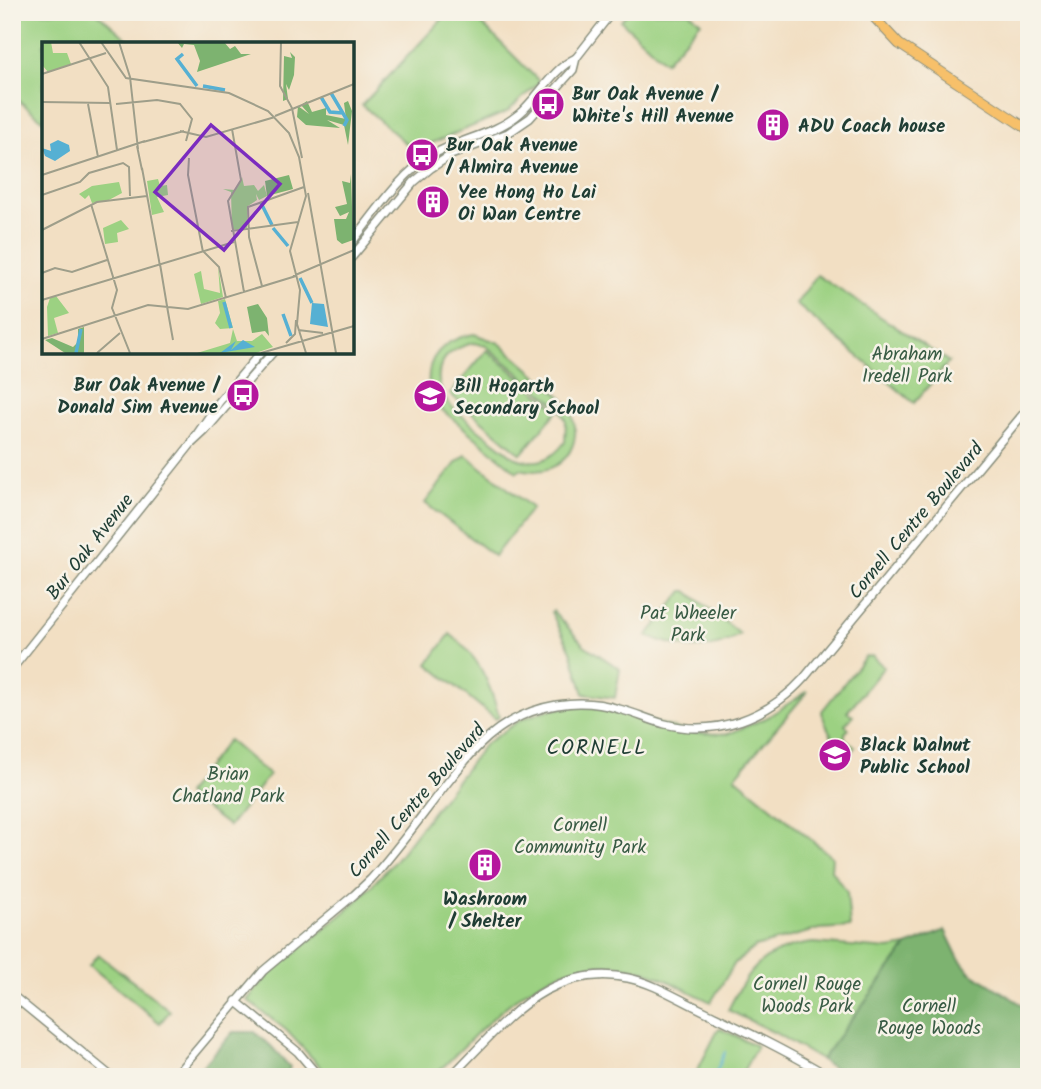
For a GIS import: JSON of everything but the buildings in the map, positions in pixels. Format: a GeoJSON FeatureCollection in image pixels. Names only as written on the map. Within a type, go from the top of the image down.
{"type":"FeatureCollection","features":[{"type":"Feature","properties":{"kind":"main road"},"geometry":{"type":"LineString","coordinates":[[869,12],[899,44],[1029,130]]}},
{"type":"Feature","properties":{"kind":"street"},"geometry":{"type":"LineString","coordinates":[[354,255],[422,174],[451,155],[499,137],[530,118],[573,69],[576,58],[612,12]]}},
{"type":"Feature","properties":{"kind":"street"},"geometry":{"type":"LineString","coordinates":[[354,240],[417,166],[435,153],[505,124],[521,113],[565,63],[576,58]]}},
{"type":"Feature","properties":{"kind":"street","name":"Bur Oak Avenue"},"geometry":{"type":"LineString","coordinates":[[191,444],[200,427],[259,354]]}},
{"type":"Feature","properties":{"kind":"street","name":"Bur Oak Avenue"},"geometry":{"type":"LineString","coordinates":[[12,669],[191,444],[271,354]]}},
{"type":"Feature","properties":{"kind":"street","name":"Cornell Centre Boulevard"},"geometry":{"type":"LineString","coordinates":[[174,1077],[263,971],[365,884],[472,752],[490,734],[509,721],[544,707],[576,703],[620,709],[670,726],[707,728],[744,720],[780,701],[804,678],[1029,407]]}},
{"type":"Feature","properties":{"kind":"street"},"geometry":{"type":"LineString","coordinates":[[450,1077],[536,997],[579,978],[605,976],[630,978],[654,987],[774,1044],[830,1077]]}},
{"type":"Feature","properties":{"kind":"street"},"geometry":{"type":"LineString","coordinates":[[12,995],[112,1077]]}},
{"type":"Feature","properties":{"kind":"street"},"geometry":{"type":"LineString","coordinates":[[236,1001],[298,1052],[320,1077]]}},
{"type":"Feature","properties":{"kind":"green space"},"geometry":{"type":"Polygon","coordinates":[[[12,12],[96,12],[131,42],[42,42],[42,119],[12,95],[12,12]]]}},
{"type":"Feature","properties":{"kind":"green space"},"geometry":{"type":"Polygon","coordinates":[[[449,12],[470,12],[540,82],[507,112],[416,152],[362,105],[449,12]]]}},
{"type":"Feature","properties":{"kind":"green space"},"geometry":{"type":"Polygon","coordinates":[[[628,12],[689,12],[701,22],[665,62],[621,21],[628,12]]]}},
{"type":"Feature","properties":{"kind":"green space","name":"Abraham Iredell Park"},"geometry":{"type":"Polygon","coordinates":[[[817,275],[949,362],[914,403],[796,304],[817,275]]]}},
{"type":"Feature","properties":{"kind":"green space"},"geometry":{"type":"Polygon","coordinates":[[[474,334],[499,343],[563,398],[575,426],[570,452],[561,462],[550,468],[536,471],[520,469],[517,472],[424,395],[434,358],[444,346],[474,334]],[[474,343],[464,346],[451,352],[445,359],[439,377],[446,400],[459,414],[514,457],[536,461],[549,457],[565,442],[566,420],[558,406],[486,346],[474,343]]]}},
{"type":"Feature","properties":{"kind":"green space"},"geometry":{"type":"Polygon","coordinates":[[[487,350],[558,410],[521,454],[450,394],[487,350]]]}},
{"type":"Feature","properties":{"kind":"green space"},"geometry":{"type":"Polygon","coordinates":[[[466,455],[532,508],[494,556],[425,503],[457,462],[466,455]]]}},
{"type":"Feature","properties":{"kind":"green space","name":"Pat Wheeler Park"},"geometry":{"type":"Polygon","coordinates":[[[683,591],[687,591],[740,634],[717,645],[694,648],[647,636],[683,591]]]}},
{"type":"Feature","properties":{"kind":"green space"},"geometry":{"type":"Polygon","coordinates":[[[553,611],[584,645],[620,669],[615,698],[584,694],[571,651],[551,612],[553,611]]]}},
{"type":"Feature","properties":{"kind":"green space"},"geometry":{"type":"Polygon","coordinates":[[[450,634],[469,651],[482,671],[496,705],[499,717],[496,719],[428,664],[450,634]]]}},
{"type":"Feature","properties":{"kind":"green space"},"geometry":{"type":"Polygon","coordinates":[[[872,656],[884,667],[847,712],[853,716],[845,725],[849,729],[845,733],[845,739],[855,747],[847,757],[832,736],[822,711],[865,657],[872,656]]]}},
{"type":"Feature","properties":{"kind":"green space","name":"Cornell Community Park"},"geometry":{"type":"Polygon","coordinates":[[[808,691],[735,777],[832,857],[831,870],[847,892],[850,927],[819,929],[755,947],[735,963],[711,1002],[662,978],[632,968],[601,965],[572,969],[521,995],[497,1014],[433,1077],[330,1077],[286,1030],[247,1000],[269,974],[352,906],[393,863],[485,744],[522,719],[571,706],[594,706],[693,733],[728,734],[766,718],[808,691]]]}},
{"type":"Feature","properties":{"kind":"green space","name":"Brian Chatland Park"},"geometry":{"type":"Polygon","coordinates":[[[228,740],[269,775],[229,826],[186,794],[228,740]]]}},
{"type":"Feature","properties":{"kind":"green space","name":"Cornell Rouge Woods"},"geometry":{"type":"Polygon","coordinates":[[[945,930],[958,957],[970,972],[1029,1009],[1029,1077],[848,1077],[821,1060],[907,946],[945,930]]]}},
{"type":"Feature","properties":{"kind":"green space","name":"Cornell Rouge Woods Park"},"geometry":{"type":"Polygon","coordinates":[[[813,943],[889,949],[907,946],[821,1060],[728,1010],[743,983],[760,963],[782,950],[813,943]]]}},
{"type":"Feature","properties":{"kind":"green space"},"geometry":{"type":"Polygon","coordinates":[[[98,954],[170,1011],[160,1023],[89,965],[98,954]]]}},
{"type":"Feature","properties":{"kind":"green space"},"geometry":{"type":"Polygon","coordinates":[[[719,1028],[757,1046],[740,1077],[694,1077],[719,1028]]]}},
{"type":"Feature","properties":{"kind":"green space"},"geometry":{"type":"Polygon","coordinates":[[[233,1032],[254,1032],[270,1045],[290,1067],[286,1077],[193,1077],[233,1032]]]}},
{"type":"Feature","properties":{"kind":"waterway"},"geometry":{"type":"LineString","coordinates":[[714,1077],[725,1052]]}},
{"type":"Feature","properties":{"kind":"place","name":"Bur Oak Avenue / White's Hill Avenue"},"geometry":{"type":"Point","coordinates":[548,104]}},
{"type":"Feature","properties":{"kind":"place","name":"ADU Coach house"},"geometry":{"type":"Point","coordinates":[773,125]}},
{"type":"Feature","properties":{"kind":"place","name":"Bur Oak Avenue / Almira Avenue"},"geometry":{"type":"Point","coordinates":[422,155]}},
{"type":"Feature","properties":{"kind":"place","name":"Yee Hong Ho Lai Oi Wan Centre"},"geometry":{"type":"Point","coordinates":[433,202]}},
{"type":"Feature","properties":{"kind":"place","name":"Bur Oak Avenue / Donald Sim Avenue"},"geometry":{"type":"Point","coordinates":[243,395]}},
{"type":"Feature","properties":{"kind":"place","name":"Bill Hogarth Secondary School"},"geometry":{"type":"Point","coordinates":[430,396]}},
{"type":"Feature","properties":{"kind":"place","name":"Black Walnut Public School"},"geometry":{"type":"Point","coordinates":[835,755]}},
{"type":"Feature","properties":{"kind":"place","name":"Washroom / Shelter"},"geometry":{"type":"Point","coordinates":[485,865]}},
{"type":"Feature","properties":{"kind":"district","name":"CORNELL"},"geometry":{"type":"Point","coordinates":[597,747]}}]}
